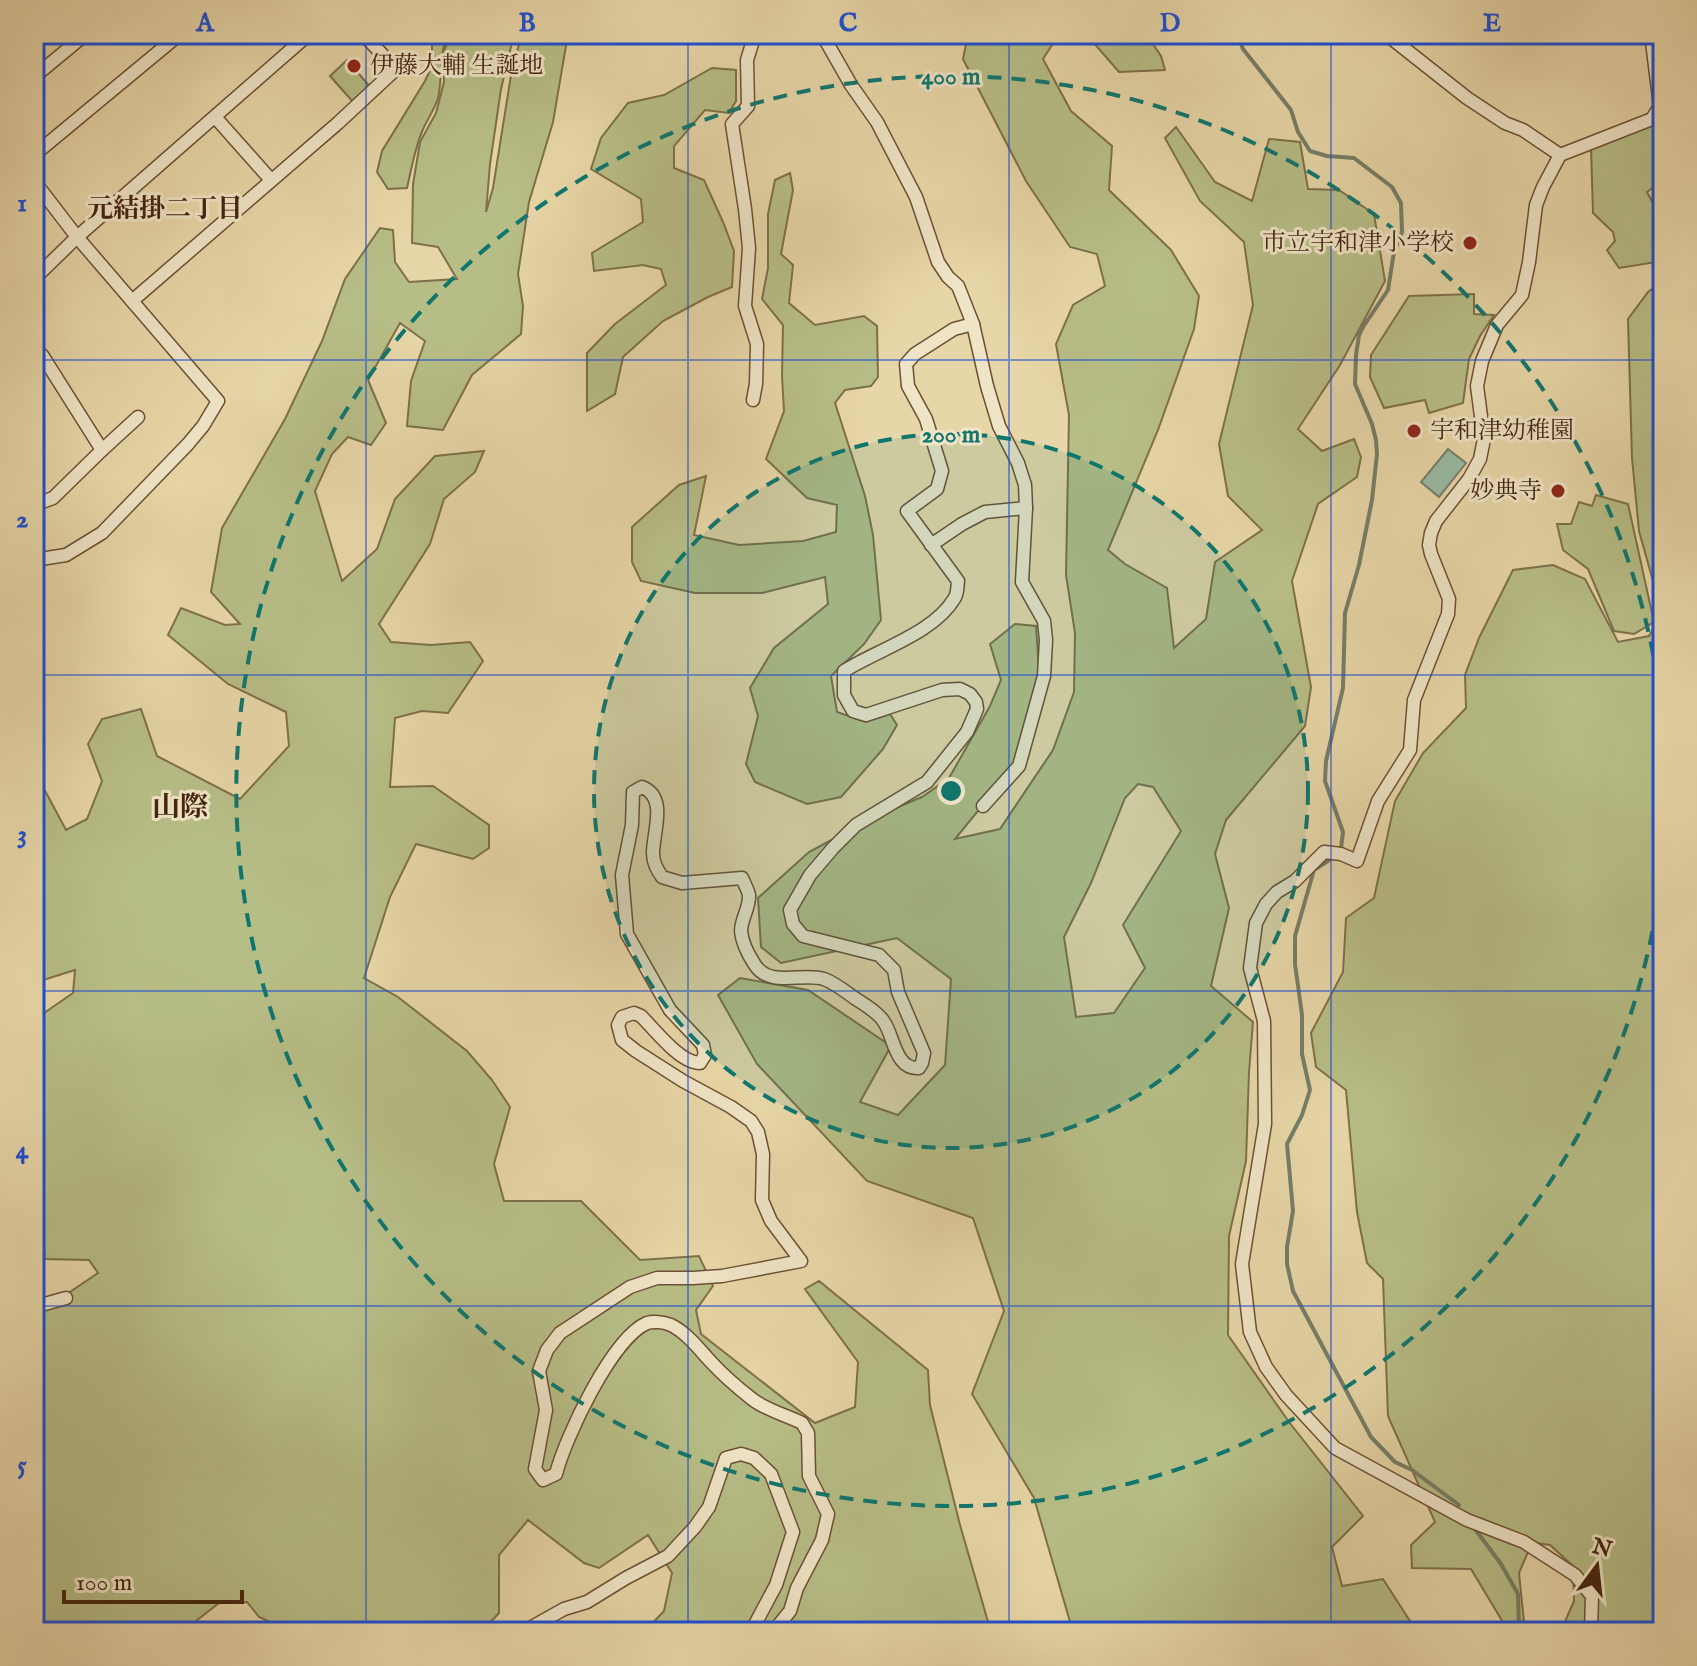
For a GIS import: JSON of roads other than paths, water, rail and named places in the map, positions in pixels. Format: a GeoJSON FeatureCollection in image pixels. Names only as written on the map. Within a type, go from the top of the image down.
{"type":"FeatureCollection","features":[{"type":"Feature","properties":{"kind":"street"},"geometry":{"type":"LineString","coordinates":[[34,77],[86,34]]}},
{"type":"Feature","properties":{"kind":"street"},"geometry":{"type":"LineString","coordinates":[[34,279],[77,237],[309,34]]}},
{"type":"Feature","properties":{"kind":"street"},"geometry":{"type":"LineString","coordinates":[[132,301],[396,69],[363,34]]}},
{"type":"Feature","properties":{"kind":"street"},"geometry":{"type":"LineString","coordinates":[[753,400],[757,344],[745,306],[749,248],[732,124],[748,106],[747,60],[755,34]]}},
{"type":"Feature","properties":{"kind":"street"},"geometry":{"type":"LineString","coordinates":[[822,34],[851,85],[877,122],[916,197],[938,262],[958,286],[973,324],[999,426],[1018,463],[1025,485],[1022,582],[1044,621],[1044,676],[1019,766],[983,806]]}},
{"type":"Feature","properties":{"kind":"street"},"geometry":{"type":"LineString","coordinates":[[1386,34],[1467,98],[1560,155]]}},
{"type":"Feature","properties":{"kind":"street"},"geometry":{"type":"LineString","coordinates":[[1591,1632],[1592,1596],[1575,1575],[1524,1542],[1467,1520],[1335,1448],[1286,1395],[1266,1367],[1250,1332],[1242,1264],[1265,1124],[1264,1021],[1250,968],[1256,923],[1266,904],[1324,852],[1357,861],[1378,801],[1410,750],[1414,700],[1448,614],[1449,599],[1429,545],[1431,533],[1436,521],[1469,479],[1480,459],[1484,439],[1477,386],[1482,361],[1497,325],[1522,295],[1536,205],[1560,155],[1652,119],[1660,106],[1651,34]]}},
{"type":"Feature","properties":{"kind":"street"},"geometry":{"type":"LineString","coordinates":[[34,155],[175,36]]}},
{"type":"Feature","properties":{"kind":"street"},"geometry":{"type":"LineString","coordinates":[[215,117],[271,180]]}},
{"type":"Feature","properties":{"kind":"street"},"geometry":{"type":"LineString","coordinates":[[34,181],[77,237],[218,401],[188,444],[102,533],[66,555],[34,560]]}},
{"type":"Feature","properties":{"kind":"street"},"geometry":{"type":"LineString","coordinates":[[773,1632],[790,1611],[797,1588],[822,1540],[828,1514],[809,1476],[808,1433],[802,1423],[755,1402],[683,1333],[668,1323],[654,1322],[638,1329],[610,1360],[585,1402],[556,1474],[543,1480],[535,1469],[546,1410],[539,1371],[547,1350],[560,1333],[630,1287],[657,1278],[722,1276],[801,1261],[771,1221],[762,1200],[763,1154],[758,1132],[751,1121],[622,1040],[618,1025],[622,1017],[634,1013],[692,1063],[700,1063],[705,1055],[703,1045],[670,1010],[627,934],[622,875],[632,825],[633,792],[642,787],[650,790],[654,797],[658,811],[653,855],[655,867],[662,877],[682,883],[742,878],[749,895],[741,931],[757,968],[764,974],[785,979],[801,976],[824,979],[884,1021],[904,1063],[913,1069],[919,1068],[922,1063],[924,1053],[898,992],[894,970],[879,955],[803,936],[793,924],[790,910],[810,875],[856,825],[927,782],[967,732],[977,709],[970,694],[960,689],[942,690],[866,715],[853,711],[844,695],[844,671],[897,644],[941,616],[956,597],[958,581],[907,511],[937,489],[942,471],[926,419],[908,386],[906,364],[915,354],[954,329],[973,324]]}},
{"type":"Feature","properties":{"kind":"street"},"geometry":{"type":"LineString","coordinates":[[34,359],[42,355],[102,450]]}},
{"type":"Feature","properties":{"kind":"street"},"geometry":{"type":"LineString","coordinates":[[34,505],[53,498],[138,417]]}},
{"type":"Feature","properties":{"kind":"street"},"geometry":{"type":"LineString","coordinates":[[931,545],[985,512],[1026,508]]}},
{"type":"Feature","properties":{"kind":"street"},"geometry":{"type":"LineString","coordinates":[[34,1307],[66,1298]]}},
{"type":"Feature","properties":{"kind":"street"},"geometry":{"type":"LineString","coordinates":[[523,1632],[564,1609],[587,1602],[668,1556],[709,1507],[726,1458],[741,1454],[754,1458],[771,1474],[793,1532],[776,1585],[753,1628],[755,1632]]}},
{"type":"Feature","properties":{"kind":"waterway"},"geometry":{"type":"LineString","coordinates":[[1237,34],[1243,49],[1291,110],[1298,132],[1310,151],[1354,158],[1392,187],[1401,203],[1402,232],[1394,252],[1388,290],[1359,335],[1356,355],[1355,384],[1372,424],[1377,454],[1372,500],[1359,565],[1345,613],[1343,688],[1326,761],[1325,781],[1343,832],[1341,848],[1314,870],[1295,936],[1302,1054],[1310,1090],[1302,1115],[1287,1144],[1293,1211],[1287,1264],[1293,1291],[1371,1437],[1395,1462],[1412,1470],[1459,1505]]}},
{"type":"Feature","properties":{"kind":"waterway"},"geometry":{"type":"LineString","coordinates":[[1475,1529],[1518,1594],[1519,1632]]}},
{"type":"Feature","properties":{"kind":"place","name":"伊藤大輔 生誕地"},"geometry":{"type":"Point","coordinates":[354,66]}},
{"type":"Feature","properties":{"kind":"place","name":"市立宇和津小学校"},"geometry":{"type":"Point","coordinates":[1470,243]}},
{"type":"Feature","properties":{"kind":"place","name":"宇和津幼稚園"},"geometry":{"type":"Point","coordinates":[1414,431]}},
{"type":"Feature","properties":{"kind":"place","name":"妙典寺"},"geometry":{"type":"Point","coordinates":[1558,491]}},
{"type":"Feature","properties":{"kind":"district","name":"元結掛二丁目"},"geometry":{"type":"Point","coordinates":[165,209]}},
{"type":"Feature","properties":{"kind":"district","name":"山際"},"geometry":{"type":"Point","coordinates":[180,808]}}]}
